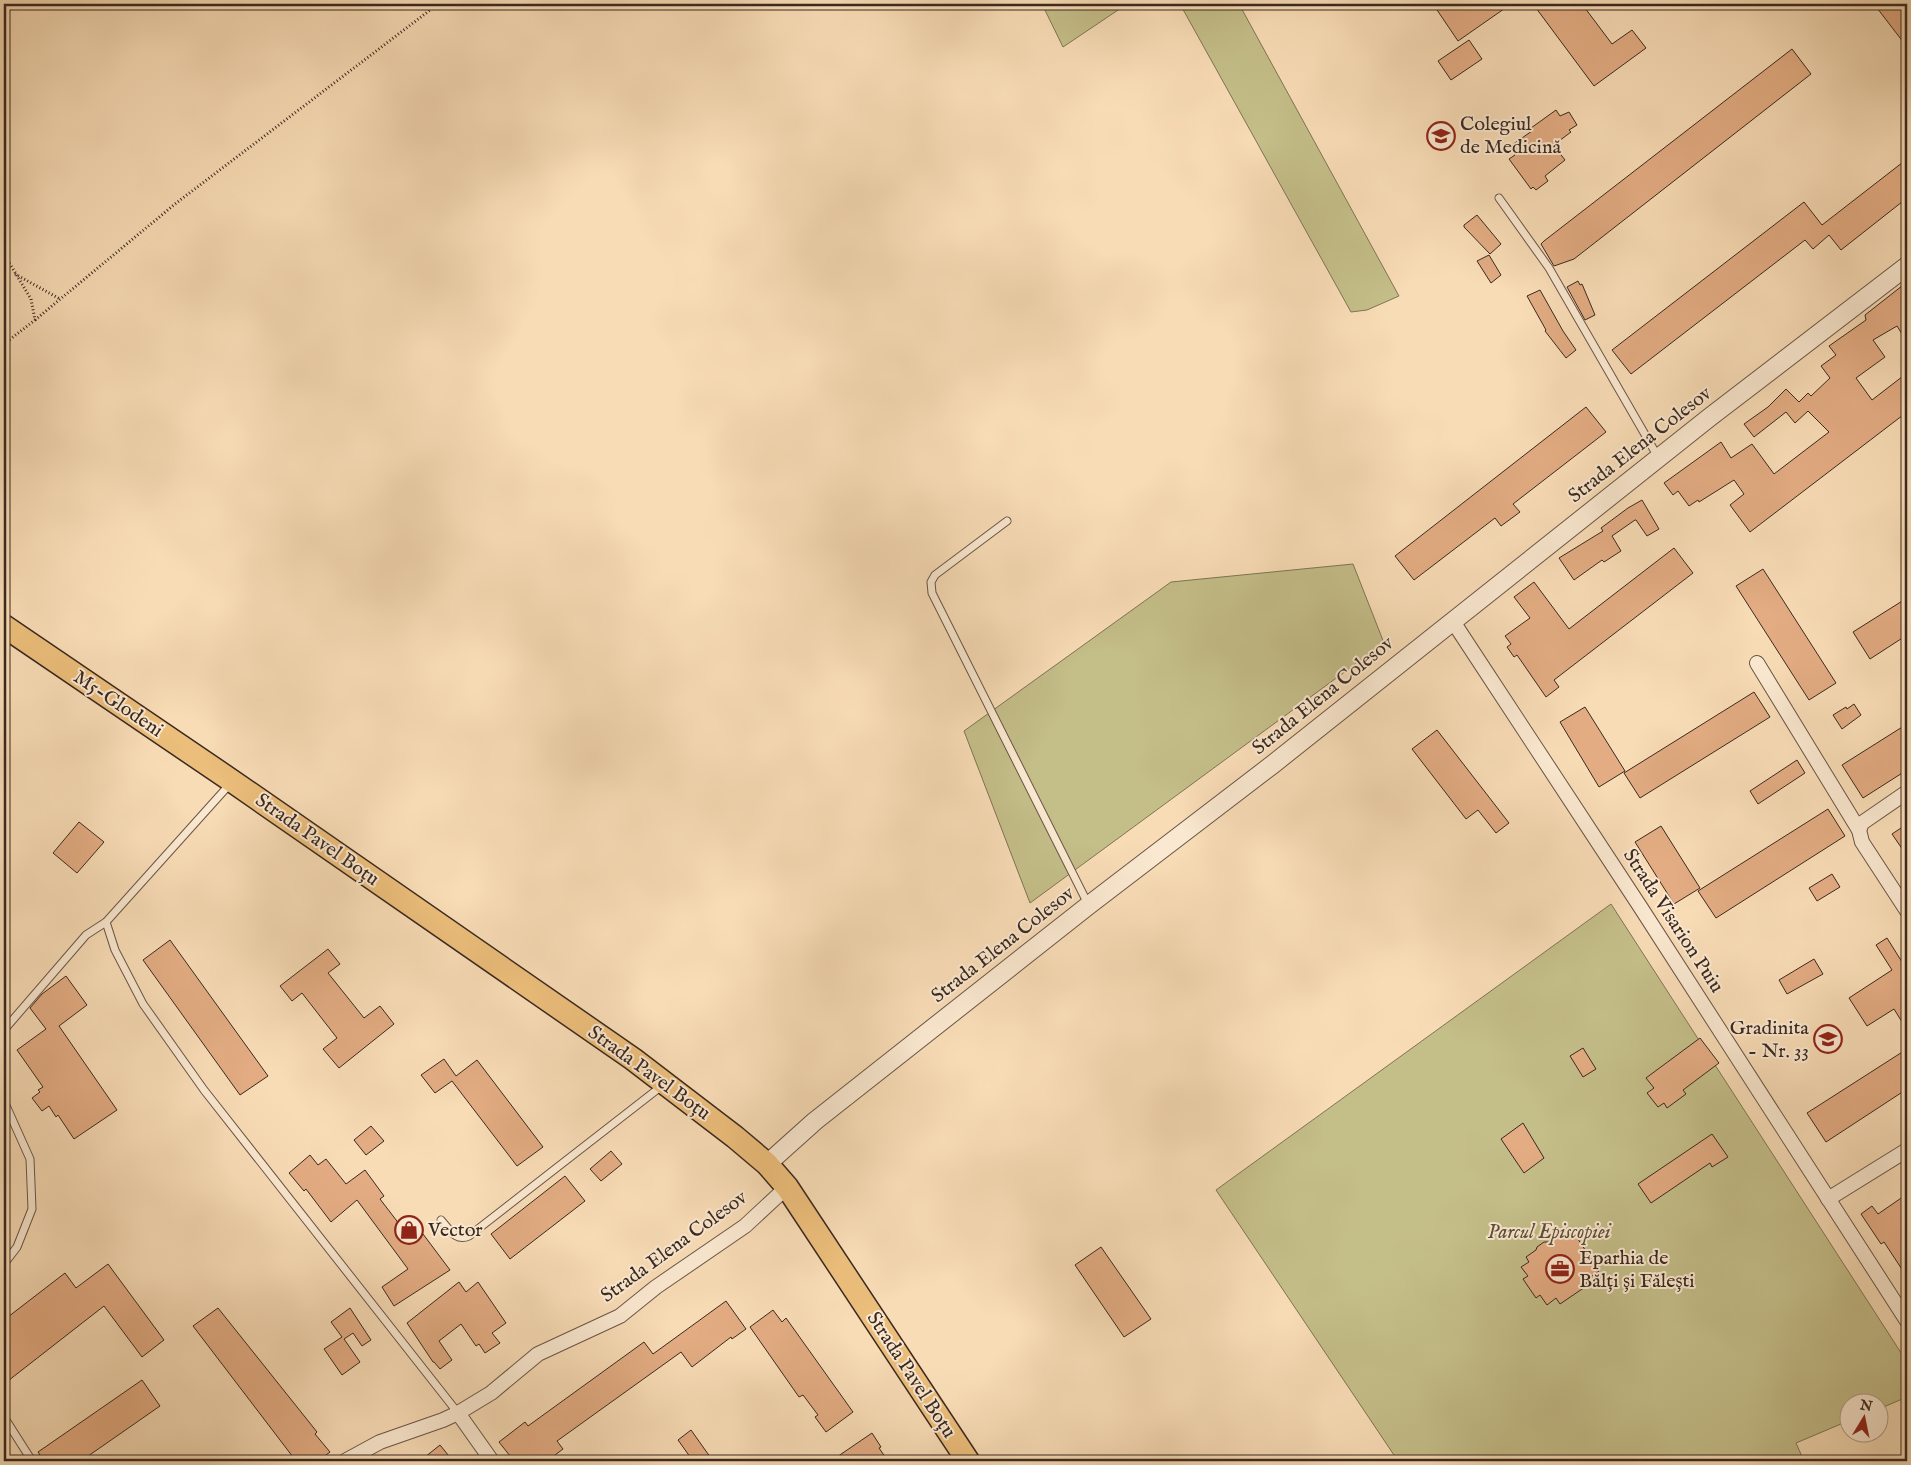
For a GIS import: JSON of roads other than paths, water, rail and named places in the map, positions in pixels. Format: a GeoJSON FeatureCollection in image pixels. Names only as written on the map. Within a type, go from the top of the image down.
{"type":"FeatureCollection","features":[{"type":"Feature","properties":{"kind":"main road","name":"M5-Glodeni"},"geometry":{"type":"LineString","coordinates":[[4,626],[232,781]]}},
{"type":"Feature","properties":{"kind":"main road","name":"Strada Pavel Boțu"},"geometry":{"type":"LineString","coordinates":[[232,781],[666,1083],[767,1164],[787,1187],[968,1461]]}},
{"type":"Feature","properties":{"kind":"street","name":"Strada Elena Colesov"},"geometry":{"type":"LineString","coordinates":[[767,1164],[815,1122],[1089,905],[1272,765],[1658,458],[1907,266]]}},
{"type":"Feature","properties":{"kind":"street","name":"Strada Visarion Puiu"},"geometry":{"type":"LineString","coordinates":[[1452,620],[1641,908],[1907,1321]]}},
{"type":"Feature","properties":{"kind":"street"},"geometry":{"type":"LineString","coordinates":[[1757,663],[1859,830],[1862,842],[1907,911]]}},
{"type":"Feature","properties":{"kind":"street"},"geometry":{"type":"LineString","coordinates":[[1859,830],[1862,823],[1907,792]]}},
{"type":"Feature","properties":{"kind":"street"},"geometry":{"type":"LineString","coordinates":[[1828,1198],[1907,1150]]}},
{"type":"Feature","properties":{"kind":"street","name":"Strada Elena Colesov"},"geometry":{"type":"LineString","coordinates":[[345,1461],[380,1442],[435,1423],[458,1412],[491,1393],[538,1354],[620,1316],[656,1287],[745,1226],[787,1187]]}},
{"type":"Feature","properties":{"kind":"street"},"geometry":{"type":"LineString","coordinates":[[458,1412],[492,1461]]}},
{"type":"Feature","properties":{"kind":"lane"},"geometry":{"type":"LineString","coordinates":[[1499,198],[1549,268],[1658,458]]}},
{"type":"Feature","properties":{"kind":"lane"},"geometry":{"type":"LineString","coordinates":[[1007,521],[935,574],[931,582],[932,592],[1089,905]]}},
{"type":"Feature","properties":{"kind":"lane"},"geometry":{"type":"LineString","coordinates":[[4,1030],[86,934],[106,922],[232,781]]}},
{"type":"Feature","properties":{"kind":"lane"},"geometry":{"type":"LineString","coordinates":[[106,922],[114,950],[143,1004],[204,1090],[458,1412]]}},
{"type":"Feature","properties":{"kind":"lane"},"geometry":{"type":"LineString","coordinates":[[441,1220],[456,1236],[465,1238],[469,1236],[666,1083]]}},
{"type":"Feature","properties":{"kind":"lane"},"geometry":{"type":"LineString","coordinates":[[4,1101],[30,1160],[32,1209],[17,1247],[4,1264]]}},
{"type":"Feature","properties":{"kind":"lane"},"geometry":{"type":"LineString","coordinates":[[4,1417],[32,1461]]}},
{"type":"Feature","properties":{"kind":"place","name":"Colegiul de Medicină"},"geometry":{"type":"Point","coordinates":[1441,136]}},
{"type":"Feature","properties":{"kind":"place","name":"Gradinita - Nr. 33"},"geometry":{"type":"Point","coordinates":[1828,1039]}},
{"type":"Feature","properties":{"kind":"place","name":"Vector"},"geometry":{"type":"Point","coordinates":[409,1230]}},
{"type":"Feature","properties":{"kind":"place","name":"Eparhia de Bălți și Fălești"},"geometry":{"type":"Point","coordinates":[1560,1269]}},
{"type":"Feature","properties":{"kind":"park label","name":"Parcul Episcopiei"},"geometry":{"type":"Point","coordinates":[1549,1232]}}]}
